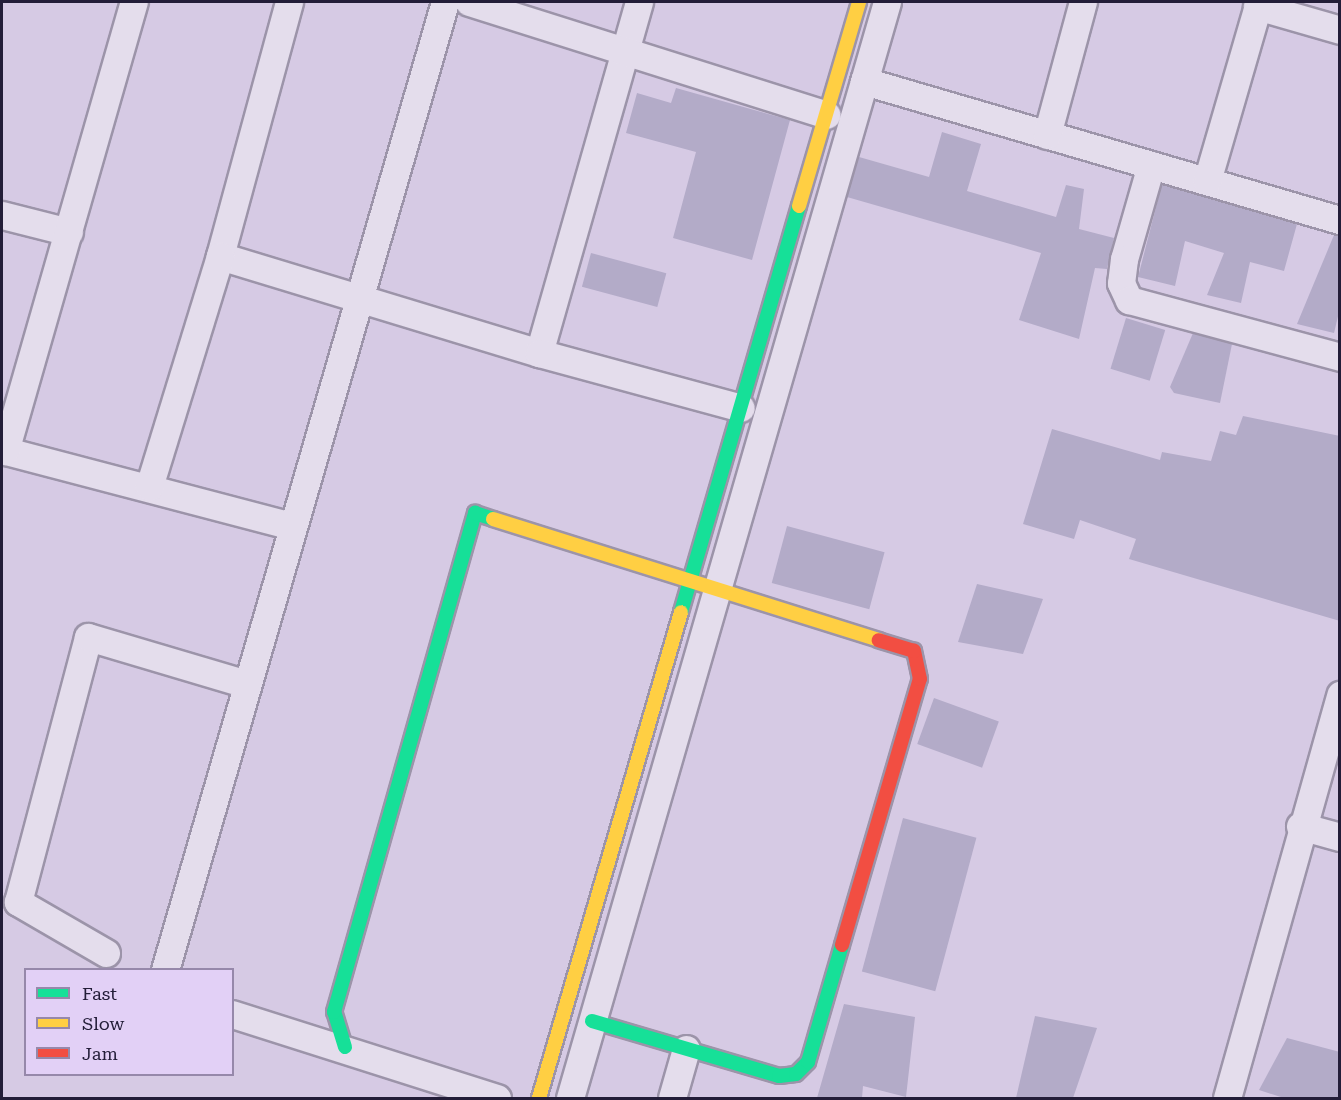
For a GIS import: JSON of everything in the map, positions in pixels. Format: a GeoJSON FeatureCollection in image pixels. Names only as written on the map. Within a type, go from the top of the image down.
{"type":"FeatureCollection","features":[{"type":"Feature","properties":{"kind":"street"},"geometry":{"type":"LineString","coordinates":[[134,2],[69,232],[3,450],[292,526]]}},
{"type":"Feature","properties":{"kind":"street"},"geometry":{"type":"LineString","coordinates":[[149,487],[220,256],[289,2]]}},
{"type":"Feature","properties":{"kind":"street"},"geometry":{"type":"LineString","coordinates":[[165,968],[445,2]]}},
{"type":"Feature","properties":{"kind":"street"},"geometry":{"type":"LineString","coordinates":[[469,2],[624,49],[827,115]]}},
{"type":"Feature","properties":{"kind":"street"},"geometry":{"type":"LineString","coordinates":[[538,353],[639,2]]}},
{"type":"Feature","properties":{"kind":"street"},"geometry":{"type":"LineString","coordinates":[[539,1098],[859,2]]}},
{"type":"Feature","properties":{"kind":"street"},"geometry":{"type":"LineString","coordinates":[[570,1098],[887,2]]}},
{"type":"Feature","properties":{"kind":"street"},"geometry":{"type":"LineString","coordinates":[[1047,135],[1083,2]]}},
{"type":"Feature","properties":{"kind":"street"},"geometry":{"type":"LineString","coordinates":[[1207,181],[1258,4],[1340,30]]}},
{"type":"Feature","properties":{"kind":"street"},"geometry":{"type":"LineString","coordinates":[[864,81],[1340,220]]}},
{"type":"Feature","properties":{"kind":"street"},"geometry":{"type":"LineString","coordinates":[[1151,165],[1124,259],[1121,283],[1129,300],[1340,357]]}},
{"type":"Feature","properties":{"kind":"street"},"geometry":{"type":"LineString","coordinates":[[2,215],[69,232]]}},
{"type":"Feature","properties":{"kind":"street"},"geometry":{"type":"LineString","coordinates":[[220,256],[538,353],[741,408]]}},
{"type":"Feature","properties":{"kind":"street"},"geometry":{"type":"LineString","coordinates":[[345,1047],[334,1012],[475,513],[690,579],[717,591],[914,651],[920,679],[808,1062],[796,1074],[779,1076],[592,1021]]}},
{"type":"Feature","properties":{"kind":"street"},"geometry":{"type":"LineString","coordinates":[[106,953],[18,902],[88,637],[247,684]]}},
{"type":"Feature","properties":{"kind":"street"},"geometry":{"type":"LineString","coordinates":[[1227,1098],[1300,826],[1340,695]]}},
{"type":"Feature","properties":{"kind":"street"},"geometry":{"type":"LineString","coordinates":[[1300,826],[1340,837]]}},
{"type":"Feature","properties":{"kind":"street"},"geometry":{"type":"LineString","coordinates":[[234,1015],[345,1047],[497,1098]]}},
{"type":"Feature","properties":{"kind":"street"},"geometry":{"type":"LineString","coordinates":[[672,1098],[686,1049]]}},
{"type":"Feature","properties":{"kind":"building"},"geometry":{"type":"Polygon","coordinates":[[[676,88],[790,120],[752,260],[673,238],[696,152],[626,133],[637,93],[671,103],[676,88]]]}},
{"type":"Feature","properties":{"kind":"building"},"geometry":{"type":"Polygon","coordinates":[[[942,132],[981,144],[967,191],[1056,217],[1066,185],[1084,189],[1079,229],[1114,238],[1107,269],[1095,268],[1079,339],[1019,320],[1041,253],[847,197],[859,157],[929,177],[942,132]]]}},
{"type":"Feature","properties":{"kind":"building"},"geometry":{"type":"Polygon","coordinates":[[[1162,184],[1297,224],[1284,271],[1250,262],[1241,303],[1207,295],[1224,253],[1185,241],[1175,286],[1138,277],[1162,184]]]}},
{"type":"Feature","properties":{"kind":"building"},"geometry":{"type":"Polygon","coordinates":[[[1334,235],[1340,235],[1340,308],[1334,333],[1297,324],[1334,235]]]}},
{"type":"Feature","properties":{"kind":"building"},"geometry":{"type":"Polygon","coordinates":[[[591,253],[666,273],[657,307],[582,287],[591,253]]]}},
{"type":"Feature","properties":{"kind":"building"},"geometry":{"type":"Polygon","coordinates":[[[1126,318],[1165,330],[1150,381],[1111,369],[1126,318]]]}},
{"type":"Feature","properties":{"kind":"building"},"geometry":{"type":"Polygon","coordinates":[[[1193,333],[1232,344],[1220,403],[1174,393],[1170,387],[1193,333]]]}},
{"type":"Feature","properties":{"kind":"building"},"geometry":{"type":"Polygon","coordinates":[[[1243,416],[1340,436],[1340,621],[1129,559],[1136,539],[1080,520],[1074,539],[1023,524],[1052,429],[1160,460],[1162,452],[1211,461],[1220,431],[1236,435],[1243,416]]]}},
{"type":"Feature","properties":{"kind":"building"},"geometry":{"type":"Polygon","coordinates":[[[787,526],[885,552],[869,609],[772,583],[787,526]]]}},
{"type":"Feature","properties":{"kind":"building"},"geometry":{"type":"Polygon","coordinates":[[[977,584],[1043,599],[1023,654],[958,642],[977,584]]]}},
{"type":"Feature","properties":{"kind":"building"},"geometry":{"type":"Polygon","coordinates":[[[934,698],[999,722],[982,768],[917,744],[934,698]]]}},
{"type":"Feature","properties":{"kind":"building"},"geometry":{"type":"Polygon","coordinates":[[[903,818],[976,838],[935,991],[862,972],[903,818]]]}},
{"type":"Feature","properties":{"kind":"building"},"geometry":{"type":"Polygon","coordinates":[[[844,1004],[915,1017],[906,1097],[863,1086],[862,1098],[817,1098],[844,1004]]]}},
{"type":"Feature","properties":{"kind":"building"},"geometry":{"type":"Polygon","coordinates":[[[1035,1016],[1097,1028],[1073,1098],[1016,1098],[1035,1016]]]}},
{"type":"Feature","properties":{"kind":"building"},"geometry":{"type":"Polygon","coordinates":[[[1287,1038],[1340,1052],[1340,1098],[1284,1098],[1259,1090],[1287,1038]]]}},
{"type":"Feature","properties":{"kind":"traffic: fast"},"geometry":{"type":"LineString","coordinates":[[681,612],[799,206]]}},
{"type":"Feature","properties":{"kind":"traffic: fast"},"geometry":{"type":"LineString","coordinates":[[345,1047],[334,1012],[475,513],[493,519]]}},
{"type":"Feature","properties":{"kind":"traffic: fast"},"geometry":{"type":"LineString","coordinates":[[592,1021],[779,1076],[796,1074],[808,1062],[842,945]]}},
{"type":"Feature","properties":{"kind":"traffic: slow"},"geometry":{"type":"LineString","coordinates":[[799,206],[859,2]]}},
{"type":"Feature","properties":{"kind":"traffic: slow"},"geometry":{"type":"LineString","coordinates":[[493,519],[879,640]]}},
{"type":"Feature","properties":{"kind":"traffic: slow"},"geometry":{"type":"LineString","coordinates":[[539,1098],[681,612]]}},
{"type":"Feature","properties":{"kind":"traffic: jam"},"geometry":{"type":"LineString","coordinates":[[842,945],[920,679],[914,651],[879,640]]}}]}
